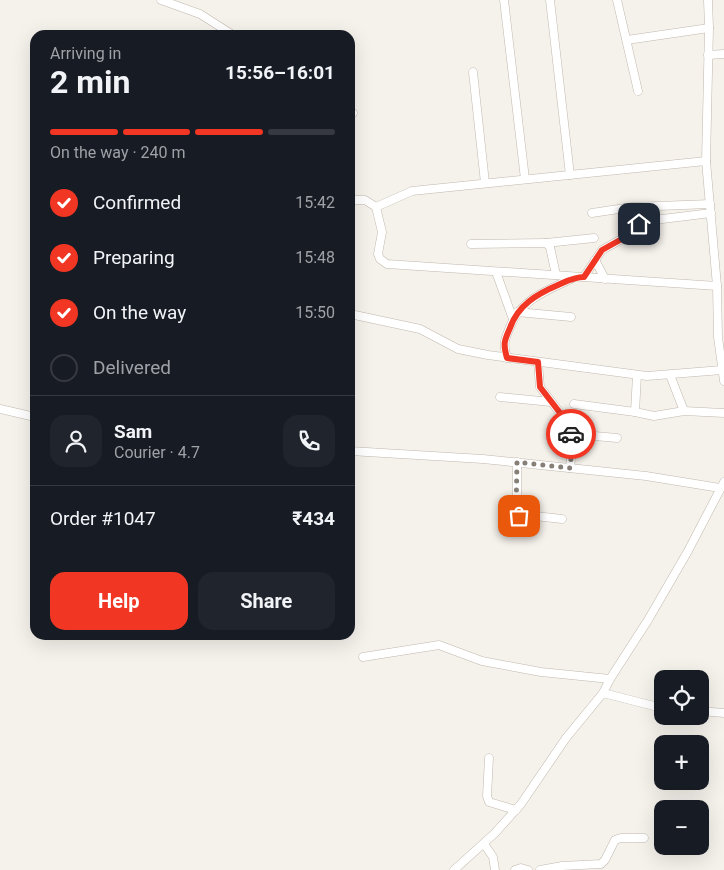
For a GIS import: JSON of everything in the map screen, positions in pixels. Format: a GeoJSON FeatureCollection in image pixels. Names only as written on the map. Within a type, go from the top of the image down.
{"type":"FeatureCollection","features":[{"type":"Feature","properties":{"kind":"street"},"geometry":{"type":"LineString","coordinates":[[161,0],[200,14],[225,30]]}},
{"type":"Feature","properties":{"kind":"street"},"geometry":{"type":"LineString","coordinates":[[504,0],[525,180]]}},
{"type":"Feature","properties":{"kind":"street"},"geometry":{"type":"LineString","coordinates":[[550,0],[570,175]]}},
{"type":"Feature","properties":{"kind":"street"},"geometry":{"type":"LineString","coordinates":[[616,0],[638,91]]}},
{"type":"Feature","properties":{"kind":"street"},"geometry":{"type":"LineString","coordinates":[[708,0],[706,161],[717,286],[718,338],[724,381]]}},
{"type":"Feature","properties":{"kind":"street"},"geometry":{"type":"LineString","coordinates":[[627,40],[709,28]]}},
{"type":"Feature","properties":{"kind":"street"},"geometry":{"type":"LineString","coordinates":[[708,55],[724,54]]}},
{"type":"Feature","properties":{"kind":"street"},"geometry":{"type":"LineString","coordinates":[[473,72],[485,183]]}},
{"type":"Feature","properties":{"kind":"street"},"geometry":{"type":"LineString","coordinates":[[376,207],[412,191],[706,161]]}},
{"type":"Feature","properties":{"kind":"street"},"geometry":{"type":"LineString","coordinates":[[355,200],[365,200],[376,207],[382,232],[378,254],[383,262],[387,264],[717,286]]}},
{"type":"Feature","properties":{"kind":"street"},"geometry":{"type":"LineString","coordinates":[[592,213],[632,207],[710,204]]}},
{"type":"Feature","properties":{"kind":"street"},"geometry":{"type":"LineString","coordinates":[[488,355],[503,344],[515,315],[529,300],[542,292],[580,277],[591,269],[602,250],[620,240],[639,224],[646,221],[711,213]]}},
{"type":"Feature","properties":{"kind":"street"},"geometry":{"type":"LineString","coordinates":[[471,244],[546,242],[594,238]]}},
{"type":"Feature","properties":{"kind":"street"},"geometry":{"type":"LineString","coordinates":[[546,242],[550,247],[556,276]]}},
{"type":"Feature","properties":{"kind":"street"},"geometry":{"type":"LineString","coordinates":[[595,260],[605,279]]}},
{"type":"Feature","properties":{"kind":"street"},"geometry":{"type":"LineString","coordinates":[[496,272],[515,315]]}},
{"type":"Feature","properties":{"kind":"street"},"geometry":{"type":"LineString","coordinates":[[355,315],[420,329],[458,349],[507,358],[637,375],[670,375],[722,370]]}},
{"type":"Feature","properties":{"kind":"street"},"geometry":{"type":"LineString","coordinates":[[515,315],[571,317]]}},
{"type":"Feature","properties":{"kind":"street"},"geometry":{"type":"LineString","coordinates":[[503,344],[507,358]]}},
{"type":"Feature","properties":{"kind":"street"},"geometry":{"type":"LineString","coordinates":[[538,362],[540,387],[564,418],[572,434],[570,468]]}},
{"type":"Feature","properties":{"kind":"street"},"geometry":{"type":"LineString","coordinates":[[635,412],[637,375]]}},
{"type":"Feature","properties":{"kind":"street"},"geometry":{"type":"LineString","coordinates":[[670,375],[684,411]]}},
{"type":"Feature","properties":{"kind":"street"},"geometry":{"type":"LineString","coordinates":[[500,397],[551,402]]}},
{"type":"Feature","properties":{"kind":"street"},"geometry":{"type":"LineString","coordinates":[[574,404],[654,416],[684,411],[724,413]]}},
{"type":"Feature","properties":{"kind":"street"},"geometry":{"type":"LineString","coordinates":[[0,409],[30,416]]}},
{"type":"Feature","properties":{"kind":"street"},"geometry":{"type":"LineString","coordinates":[[572,434],[617,438]]}},
{"type":"Feature","properties":{"kind":"street"},"geometry":{"type":"LineString","coordinates":[[355,451],[517,462],[722,485],[675,574],[610,679],[603,694],[566,738],[516,810],[496,833],[454,870]]}},
{"type":"Feature","properties":{"kind":"street"},"geometry":{"type":"LineString","coordinates":[[517,462],[517,514],[562,519]]}},
{"type":"Feature","properties":{"kind":"street"},"geometry":{"type":"LineString","coordinates":[[363,657],[439,645],[482,661],[541,672],[610,679]]}},
{"type":"Feature","properties":{"kind":"street"},"geometry":{"type":"LineString","coordinates":[[603,694],[654,706]]}},
{"type":"Feature","properties":{"kind":"street"},"geometry":{"type":"LineString","coordinates":[[709,712],[724,713]]}},
{"type":"Feature","properties":{"kind":"street"},"geometry":{"type":"LineString","coordinates":[[489,758],[487,796],[489,802],[516,810]]}},
{"type":"Feature","properties":{"kind":"street"},"geometry":{"type":"LineString","coordinates":[[540,870],[562,866],[601,864],[615,840],[621,838],[644,838]]}},
{"type":"Feature","properties":{"kind":"street"},"geometry":{"type":"LineString","coordinates":[[484,844],[493,857],[494,870]]}},
{"type":"Feature","properties":{"kind":"street"},"geometry":{"type":"LineString","coordinates":[[515,870],[521,868],[528,870]]}},
{"type":"Feature","properties":{"kind":"way so far"},"geometry":{"type":"LineString","coordinates":[[519,516],[516,512],[517,462],[570,468],[573,440],[571,434]]}},
{"type":"Feature","properties":{"kind":"route"},"geometry":{"type":"LineString","coordinates":[[571,434],[564,418],[540,387],[538,362],[507,358],[503,344],[517,312],[529,300],[576,277],[584,277],[602,250],[620,240],[639,224]]}}]}
